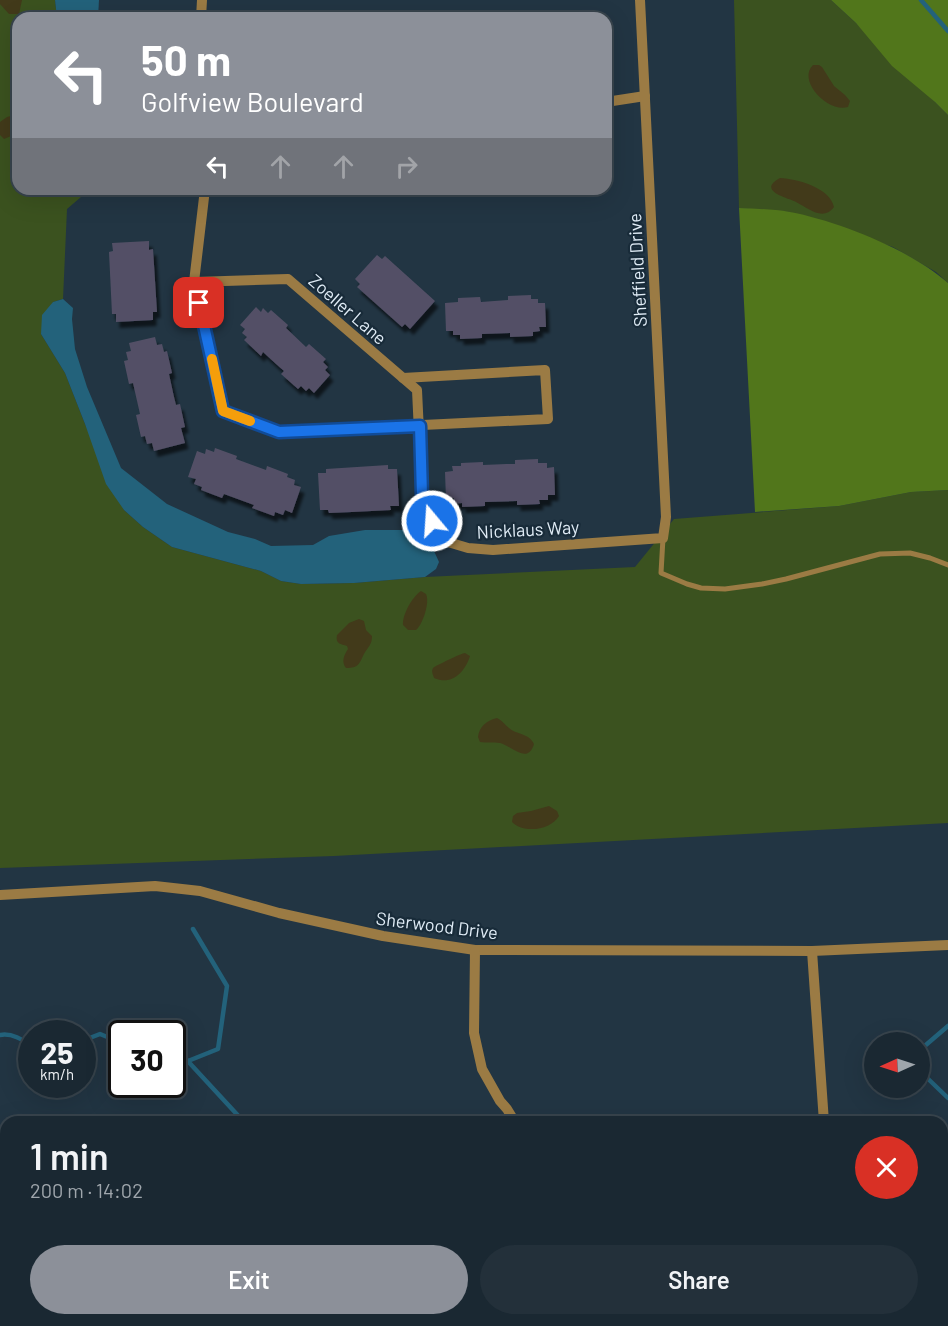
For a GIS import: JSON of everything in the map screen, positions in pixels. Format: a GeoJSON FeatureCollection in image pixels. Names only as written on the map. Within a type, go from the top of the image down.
{"type":"FeatureCollection","features":[{"type":"Feature","properties":{"kind":"street","name":"Sheffield Drive"},"geometry":{"type":"LineString","coordinates":[[640,0],[666,517],[663,538]]}},
{"type":"Feature","properties":{"kind":"street"},"geometry":{"type":"LineString","coordinates":[[612,101],[645,96]]}},
{"type":"Feature","properties":{"kind":"street"},"geometry":{"type":"LineString","coordinates":[[204,195],[194,282],[223,411],[279,432],[548,419],[545,370],[404,378]]}},
{"type":"Feature","properties":{"kind":"street","name":"Zoeller Lane"},"geometry":{"type":"LineString","coordinates":[[194,282],[288,279],[417,390],[420,426]]}},
{"type":"Feature","properties":{"kind":"street","name":"Nicklaus Way"},"geometry":{"type":"LineString","coordinates":[[420,426],[422,495],[432,521],[448,542],[468,548],[493,550],[663,538]]}},
{"type":"Feature","properties":{"kind":"street","name":"Sherwood Drive"},"geometry":{"type":"LineString","coordinates":[[0,895],[155,886],[200,891],[279,913],[383,936],[475,950],[812,951],[948,945]]}},
{"type":"Feature","properties":{"kind":"street"},"geometry":{"type":"LineString","coordinates":[[475,950],[474,1033],[482,1069],[511,1116]]}},
{"type":"Feature","properties":{"kind":"street"},"geometry":{"type":"LineString","coordinates":[[812,951],[824,1116]]}},
{"type":"Feature","properties":{"kind":"lane"},"geometry":{"type":"LineString","coordinates":[[663,538],[662,573],[701,588],[725,589],[762,584],[880,554],[910,554],[948,565]]}},
{"type":"Feature","properties":{"kind":"green space"},"geometry":{"type":"Polygon","coordinates":[[[0,0],[55,0],[56,12],[12,12],[12,195],[83,195],[67,209],[63,299],[53,302],[41,334],[65,373],[85,424],[124,510],[143,527],[172,547],[261,571],[281,581],[301,584],[635,567],[674,519],[839,506],[911,492],[948,490],[948,823],[334,856],[0,868],[0,0]]]}},
{"type":"Feature","properties":{"kind":"green space"},"geometry":{"type":"Polygon","coordinates":[[[734,0],[831,0],[948,115],[948,283],[936,272],[893,247],[789,212],[739,208],[734,0]]]}},
{"type":"Feature","properties":{"kind":"green space"},"geometry":{"type":"Polygon","coordinates":[[[831,0],[948,0],[948,115],[892,66],[856,23],[831,0]]]}},
{"type":"Feature","properties":{"kind":"green space"},"geometry":{"type":"Polygon","coordinates":[[[739,208],[790,212],[830,222],[894,248],[933,271],[948,283],[948,490],[911,492],[839,506],[755,512],[739,208]]]}},
{"type":"Feature","properties":{"kind":"sand"},"geometry":{"type":"Polygon","coordinates":[[[0,0],[22,0],[19,12],[12,12],[12,14],[9,14],[0,4],[0,0]]]}},
{"type":"Feature","properties":{"kind":"sand"},"geometry":{"type":"Polygon","coordinates":[[[813,65],[822,67],[834,86],[850,101],[848,107],[840,108],[831,105],[817,94],[809,79],[809,71],[813,65]]]}},
{"type":"Feature","properties":{"kind":"sand"},"geometry":{"type":"Polygon","coordinates":[[[12,116],[12,136],[4,139],[0,135],[0,122],[12,116]]]}},
{"type":"Feature","properties":{"kind":"sand"},"geometry":{"type":"Polygon","coordinates":[[[780,178],[795,180],[820,190],[831,200],[834,207],[820,214],[781,196],[771,187],[780,178]]]}},
{"type":"Feature","properties":{"kind":"sand"},"geometry":{"type":"Polygon","coordinates":[[[421,591],[426,594],[427,598],[425,613],[416,630],[408,630],[403,625],[404,616],[411,602],[421,591]]]}},
{"type":"Feature","properties":{"kind":"sand"},"geometry":{"type":"Polygon","coordinates":[[[359,619],[364,621],[366,630],[372,636],[370,646],[358,665],[346,668],[344,658],[348,649],[347,646],[338,642],[337,635],[349,623],[359,619]]]}},
{"type":"Feature","properties":{"kind":"sand"},"geometry":{"type":"Polygon","coordinates":[[[465,653],[470,656],[465,667],[457,676],[447,680],[434,678],[433,668],[465,653]]]}},
{"type":"Feature","properties":{"kind":"sand"},"geometry":{"type":"Polygon","coordinates":[[[497,718],[512,730],[532,740],[534,744],[528,753],[524,754],[500,743],[480,742],[478,737],[482,727],[490,720],[497,718]]]}},
{"type":"Feature","properties":{"kind":"sand"},"geometry":{"type":"Polygon","coordinates":[[[549,806],[557,811],[559,816],[550,825],[530,829],[517,826],[512,822],[513,816],[517,813],[549,806]]]}},
{"type":"Feature","properties":{"kind":"water"},"geometry":{"type":"Polygon","coordinates":[[[55,0],[99,0],[98,12],[56,12],[55,0]]]}},
{"type":"Feature","properties":{"kind":"water"},"geometry":{"type":"Polygon","coordinates":[[[63,299],[73,308],[75,349],[87,387],[121,468],[167,504],[228,532],[271,546],[313,545],[329,536],[365,530],[408,530],[422,536],[434,551],[439,562],[436,569],[425,577],[354,583],[301,584],[281,581],[261,571],[172,547],[143,527],[124,510],[106,484],[65,373],[41,334],[42,315],[53,302],[63,299]]]}},
{"type":"Feature","properties":{"kind":"building"},"geometry":{"type":"Polygon","coordinates":[[[149,241],[149,250],[153,249],[157,312],[153,312],[153,320],[116,322],[116,314],[112,314],[109,252],[113,251],[112,243],[149,241]]]}},
{"type":"Feature","properties":{"kind":"building"},"geometry":{"type":"Polygon","coordinates":[[[377,255],[382,259],[385,256],[435,301],[410,329],[405,324],[402,327],[357,287],[360,284],[355,279],[377,255]]]}},
{"type":"Feature","properties":{"kind":"building"},"geometry":{"type":"Polygon","coordinates":[[[531,295],[531,299],[538,299],[538,303],[545,303],[546,327],[539,327],[540,331],[533,332],[533,336],[510,337],[510,333],[482,334],[482,338],[460,339],[460,335],[453,335],[453,331],[446,331],[445,303],[458,302],[458,298],[480,297],[481,302],[508,300],[508,296],[531,295]]]}},
{"type":"Feature","properties":{"kind":"building"},"geometry":{"type":"Polygon","coordinates":[[[256,307],[261,312],[263,308],[268,313],[271,310],[288,325],[286,328],[306,347],[309,344],[326,359],[323,362],[328,367],[325,370],[330,375],[314,393],[309,388],[306,391],[301,386],[298,389],[281,374],[284,371],[263,352],[261,356],[244,340],[247,337],[242,333],[245,329],[240,325],[256,307]]]}},
{"type":"Feature","properties":{"kind":"building"},"geometry":{"type":"Polygon","coordinates":[[[155,337],[157,345],[162,344],[164,352],[167,351],[174,397],[176,405],[180,404],[185,427],[181,428],[185,443],[154,451],[152,443],[147,444],[145,436],[141,437],[136,415],[140,414],[133,383],[129,384],[124,361],[128,360],[126,352],[131,351],[129,343],[155,337]]]}},
{"type":"Feature","properties":{"kind":"building"},"geometry":{"type":"Polygon","coordinates":[[[215,448],[266,470],[267,466],[288,474],[287,477],[295,480],[294,485],[301,487],[292,513],[285,510],[283,515],[275,512],[274,516],[252,508],[254,505],[224,494],[222,498],[201,490],[202,487],[194,484],[196,479],[188,477],[197,451],[205,454],[206,449],[214,452],[215,448]]]}},
{"type":"Feature","properties":{"kind":"building"},"geometry":{"type":"Polygon","coordinates":[[[538,459],[538,463],[547,463],[547,468],[554,467],[555,495],[548,495],[548,500],[539,500],[540,504],[517,505],[517,501],[485,502],[485,506],[462,507],[462,503],[454,504],[454,498],[446,499],[445,472],[453,471],[452,466],[461,466],[461,463],[483,462],[483,465],[515,464],[515,460],[538,459]]]}},
{"type":"Feature","properties":{"kind":"building"},"geometry":{"type":"Polygon","coordinates":[[[388,465],[388,469],[397,469],[399,506],[390,506],[391,510],[352,512],[329,513],[328,510],[320,510],[318,473],[326,473],[326,469],[388,465]]]}},
{"type":"Feature","properties":{"kind":"waterway"},"geometry":{"type":"LineString","coordinates":[[921,0],[948,31]]}},
{"type":"Feature","properties":{"kind":"waterway"},"geometry":{"type":"LineString","coordinates":[[188,1061],[218,1049],[227,986],[193,929]]}},
{"type":"Feature","properties":{"kind":"waterway"},"geometry":{"type":"LineString","coordinates":[[930,1041],[948,1026]]}},
{"type":"Feature","properties":{"kind":"waterway"},"geometry":{"type":"LineString","coordinates":[[96,1036],[100,1034],[108,1037]]}},
{"type":"Feature","properties":{"kind":"waterway"},"geometry":{"type":"LineString","coordinates":[[0,1035],[18,1038]]}},
{"type":"Feature","properties":{"kind":"waterway"},"geometry":{"type":"LineString","coordinates":[[186,1059],[238,1116]]}},
{"type":"Feature","properties":{"kind":"waterway"},"geometry":{"type":"LineString","coordinates":[[930,1081],[948,1098]]}},
{"type":"Feature","properties":{"kind":"slow traffic"},"geometry":{"type":"LineString","coordinates":[[212,359],[223,411],[250,421]]}},
{"type":"Feature","properties":{"kind":"route"},"geometry":{"type":"LineString","coordinates":[[199,303],[223,411],[279,432],[420,426],[422,495],[432,521]]}}]}
